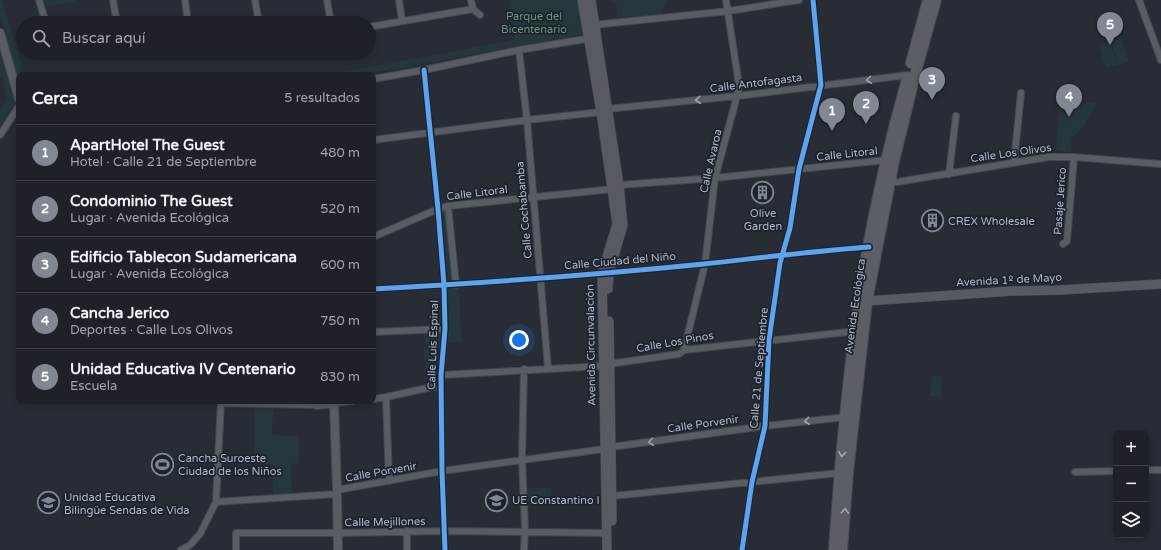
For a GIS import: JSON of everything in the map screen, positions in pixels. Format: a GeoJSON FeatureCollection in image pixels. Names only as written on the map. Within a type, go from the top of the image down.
{"type":"FeatureCollection","features":[{"type":"Feature","properties":{"kind":"main road","name":"Avenida Circunvalación"},"geometry":{"type":"LineString","coordinates":[[582,0],[591,25]]}},
{"type":"Feature","properties":{"kind":"main road","name":"Avenida Circunvalación"},"geometry":{"type":"LineString","coordinates":[[591,0],[591,25],[623,225],[606,273],[608,448],[607,550]]}},
{"type":"Feature","properties":{"kind":"main road","name":"Avenida Ecológica"},"geometry":{"type":"LineString","coordinates":[[834,550],[846,417],[859,331],[869,247],[886,160],[928,0]]}},
{"type":"Feature","properties":{"kind":"main road","name":"Avenida Ecológica"},"geometry":{"type":"LineString","coordinates":[[863,301],[915,75],[936,0]]}},
{"type":"Feature","properties":{"kind":"main road","name":"Avenida 1º de Mayo"},"geometry":{"type":"LineString","coordinates":[[863,301],[1012,291],[1060,290],[1161,284]]}},
{"type":"Feature","properties":{"kind":"main road","name":"Avenida Ecológica"},"geometry":{"type":"LineString","coordinates":[[842,550],[859,331]]}},
{"type":"Feature","properties":{"kind":"main road","name":"Avenida Circunvalación"},"geometry":{"type":"LineString","coordinates":[[608,448],[612,496],[613,550]]}},
{"type":"Feature","properties":{"kind":"street"},"geometry":{"type":"LineString","coordinates":[[39,0],[44,16]]}},
{"type":"Feature","properties":{"kind":"street"},"geometry":{"type":"LineString","coordinates":[[113,0],[116,16]]}},
{"type":"Feature","properties":{"kind":"street"},"geometry":{"type":"LineString","coordinates":[[185,0],[187,16]]}},
{"type":"Feature","properties":{"kind":"street"},"geometry":{"type":"LineString","coordinates":[[255,0],[258,16]]}},
{"type":"Feature","properties":{"kind":"street"},"geometry":{"type":"LineString","coordinates":[[327,0],[330,16]]}},
{"type":"Feature","properties":{"kind":"street"},"geometry":{"type":"LineString","coordinates":[[399,0],[402,21]]}},
{"type":"Feature","properties":{"kind":"street"},"geometry":{"type":"LineString","coordinates":[[471,0],[472,9]]}},
{"type":"Feature","properties":{"kind":"street","name":"Calle Avaroa"},"geometry":{"type":"LineString","coordinates":[[684,350],[705,264],[715,178],[737,96],[738,85],[729,11],[726,0]]}},
{"type":"Feature","properties":{"kind":"street"},"geometry":{"type":"LineString","coordinates":[[591,25],[729,11],[799,0]]}},
{"type":"Feature","properties":{"kind":"street","name":"Calle 21 de Septiembre"},"geometry":{"type":"LineString","coordinates":[[742,550],[752,482],[765,426],[770,340],[780,263],[790,228],[799,169],[821,85],[813,0]]}},
{"type":"Feature","properties":{"kind":"street"},"geometry":{"type":"LineString","coordinates":[[1139,0],[1161,60]]}},
{"type":"Feature","properties":{"kind":"street"},"geometry":{"type":"LineString","coordinates":[[376,26],[472,9],[480,14]]}},
{"type":"Feature","properties":{"kind":"street"},"geometry":{"type":"LineString","coordinates":[[0,33],[16,89]]}},
{"type":"Feature","properties":{"kind":"street"},"geometry":{"type":"LineString","coordinates":[[376,78],[519,50],[593,38]]}},
{"type":"Feature","properties":{"kind":"street","name":"Calle Cochabamba"},"geometry":{"type":"LineString","coordinates":[[519,50],[527,120],[548,368]]}},
{"type":"Feature","properties":{"kind":"street","name":"Calle Luis Espinal"},"geometry":{"type":"LineString","coordinates":[[424,70],[444,285],[445,329],[441,385],[445,550]]}},
{"type":"Feature","properties":{"kind":"street","name":"Calle Antofagasta"},"geometry":{"type":"LineString","coordinates":[[376,140],[604,110],[737,96],[908,75]]}},
{"type":"Feature","properties":{"kind":"street"},"geometry":{"type":"LineString","coordinates":[[1014,162],[1022,93]]}},
{"type":"Feature","properties":{"kind":"street"},"geometry":{"type":"LineString","coordinates":[[0,135],[16,111]]}},
{"type":"Feature","properties":{"kind":"street"},"geometry":{"type":"LineString","coordinates":[[949,174],[956,116]]}},
{"type":"Feature","properties":{"kind":"street","name":"Calle Los Olivos"},"geometry":{"type":"LineString","coordinates":[[890,180],[897,182],[1049,157],[1074,157],[1161,164]]}},
{"type":"Feature","properties":{"kind":"street","name":"Pasaje Jerico"},"geometry":{"type":"LineString","coordinates":[[1063,244],[1068,241],[1074,157]]}},
{"type":"Feature","properties":{"kind":"street","name":"Calle Litoral"},"geometry":{"type":"LineString","coordinates":[[376,236],[448,206],[616,187],[886,160]]}},
{"type":"Feature","properties":{"kind":"street"},"geometry":{"type":"LineString","coordinates":[[448,206],[456,285]]}},
{"type":"Feature","properties":{"kind":"street","name":"Calle Ciudad del Niño"},"geometry":{"type":"LineString","coordinates":[[376,289],[456,285],[606,273],[869,247]]}},
{"type":"Feature","properties":{"kind":"street"},"geometry":{"type":"LineString","coordinates":[[376,332],[445,329]]}},
{"type":"Feature","properties":{"kind":"street","name":"Calle Los Pinos"},"geometry":{"type":"LineString","coordinates":[[441,375],[606,365],[679,354],[684,350],[859,331]]}},
{"type":"Feature","properties":{"kind":"street"},"geometry":{"type":"LineString","coordinates":[[524,369],[522,459],[524,550]]}},
{"type":"Feature","properties":{"kind":"street"},"geometry":{"type":"LineString","coordinates":[[376,399],[441,385]]}},
{"type":"Feature","properties":{"kind":"street"},"geometry":{"type":"LineString","coordinates":[[386,397],[389,481]]}},
{"type":"Feature","properties":{"kind":"street"},"geometry":{"type":"LineString","coordinates":[[181,550],[190,545],[200,534],[216,502],[221,404]]}},
{"type":"Feature","properties":{"kind":"street"},"geometry":{"type":"LineString","coordinates":[[334,404],[338,550]]}},
{"type":"Feature","properties":{"kind":"street","name":"Calle Porvenir"},"geometry":{"type":"LineString","coordinates":[[216,502],[337,492],[442,471],[522,459],[765,426],[846,417]]}},
{"type":"Feature","properties":{"kind":"street"},"geometry":{"type":"LineString","coordinates":[[1149,470],[1161,470]]}},
{"type":"Feature","properties":{"kind":"street"},"geometry":{"type":"LineString","coordinates":[[1074,472],[1113,471]]}},
{"type":"Feature","properties":{"kind":"street"},"geometry":{"type":"LineString","coordinates":[[612,496],[840,473]]}},
{"type":"Feature","properties":{"kind":"street"},"geometry":{"type":"LineString","coordinates":[[407,531],[407,550]]}},
{"type":"Feature","properties":{"kind":"street","name":"Calle Mejillones"},"geometry":{"type":"LineString","coordinates":[[236,550],[236,533],[445,531],[606,533]]}},
{"type":"Feature","properties":{"kind":"green space"},"geometry":{"type":"Polygon","coordinates":[[[0,0],[2,0],[16,48],[16,60],[20,60],[23,72],[16,72],[16,73],[0,17],[0,0]]]}},
{"type":"Feature","properties":{"kind":"green space"},"geometry":{"type":"Polygon","coordinates":[[[43,0],[75,0],[75,2],[45,7],[43,0]]]}},
{"type":"Feature","properties":{"kind":"green space","name":"Parque del Bicentenario"},"geometry":{"type":"Polygon","coordinates":[[[509,0],[580,0],[584,32],[580,35],[376,72],[341,72],[515,40],[509,0]]]}},
{"type":"Feature","properties":{"kind":"green space"},"geometry":{"type":"Polygon","coordinates":[[[609,0],[669,0],[661,14],[618,18],[616,4],[609,0]]]}},
{"type":"Feature","properties":{"kind":"green space"},"geometry":{"type":"Polygon","coordinates":[[[1121,38],[1129,62],[1118,65],[1111,41],[1121,38]]]}},
{"type":"Feature","properties":{"kind":"green space"},"geometry":{"type":"Polygon","coordinates":[[[1110,42],[1117,65],[1106,68],[1099,45],[1110,42]]]}},
{"type":"Feature","properties":{"kind":"green space"},"geometry":{"type":"Polygon","coordinates":[[[0,46],[16,101],[0,126],[0,110],[7,99],[0,74],[0,46]]]}},
{"type":"Feature","properties":{"kind":"green space"},"geometry":{"type":"Polygon","coordinates":[[[1096,103],[1084,126],[1071,139],[1071,152],[1056,151],[1060,104],[1096,103]]]}},
{"type":"Feature","properties":{"kind":"green space"},"geometry":{"type":"Polygon","coordinates":[[[443,210],[446,210],[453,278],[450,280],[446,277],[441,213],[443,210]]]}},
{"type":"Feature","properties":{"kind":"green space"},"geometry":{"type":"Polygon","coordinates":[[[459,288],[462,342],[447,342],[449,329],[446,289],[459,288]]]}},
{"type":"Feature","properties":{"kind":"green space"},"geometry":{"type":"Polygon","coordinates":[[[424,333],[441,333],[440,368],[425,368],[424,333]]]}},
{"type":"Feature","properties":{"kind":"green space"},"geometry":{"type":"Polygon","coordinates":[[[931,375],[942,376],[941,397],[930,396],[931,375]]]}},
{"type":"Feature","properties":{"kind":"green space"},"geometry":{"type":"Polygon","coordinates":[[[255,406],[273,407],[272,435],[299,436],[299,463],[291,464],[292,493],[273,495],[273,464],[254,464],[255,406]]]}},
{"type":"Feature","properties":{"kind":"green space","name":"Cancha Suroeste Ciudad de los Niños"},"geometry":{"type":"Polygon","coordinates":[[[170,453],[171,474],[157,475],[156,454],[170,453]]]}},
{"type":"Feature","properties":{"kind":"green space"},"geometry":{"type":"Polygon","coordinates":[[[528,488],[551,488],[551,501],[528,501],[528,488]]]}},
{"type":"Feature","properties":{"kind":"cycle path"},"geometry":{"type":"LineString","coordinates":[[742,550],[752,482],[765,426],[769,340],[780,263],[790,228],[799,169],[821,85],[813,0]]}},
{"type":"Feature","properties":{"kind":"cycle path"},"geometry":{"type":"LineString","coordinates":[[424,70],[444,285],[445,329],[441,375],[445,550]]}},
{"type":"Feature","properties":{"kind":"cycle path"},"geometry":{"type":"LineString","coordinates":[[376,289],[621,272],[869,247]]}},
{"type":"Feature","properties":{"kind":"place","name":"Unidad Educativa IV Centenario"},"geometry":{"type":"Point","coordinates":[1110,45]}},
{"type":"Feature","properties":{"kind":"place","name":"Edificio Tablecon Sudamericana"},"geometry":{"type":"Point","coordinates":[932,100]}},
{"type":"Feature","properties":{"kind":"place","name":"Cancha Jerico"},"geometry":{"type":"Point","coordinates":[1069,117]}},
{"type":"Feature","properties":{"kind":"place","name":"Condominio The Guest"},"geometry":{"type":"Point","coordinates":[866,124]}},
{"type":"Feature","properties":{"kind":"place","name":"ApartHotel The Guest"},"geometry":{"type":"Point","coordinates":[832,131]}},
{"type":"Feature","properties":{"kind":"place","name":"Olive Garden"},"geometry":{"type":"Point","coordinates":[763,193]}},
{"type":"Feature","properties":{"kind":"place","name":"CREX Wholesale"},"geometry":{"type":"Point","coordinates":[933,221]}},
{"type":"Feature","properties":{"kind":"place","name":"Cancha Suroeste Ciudad de los Niños"},"geometry":{"type":"Point","coordinates":[163,464]}},
{"type":"Feature","properties":{"kind":"place","name":"UE Constantino I"},"geometry":{"type":"Point","coordinates":[496,500]}},
{"type":"Feature","properties":{"kind":"place","name":"Unidad Educativa Bilingüe Sendas de Vida"},"geometry":{"type":"Point","coordinates":[48,503]}}]}
